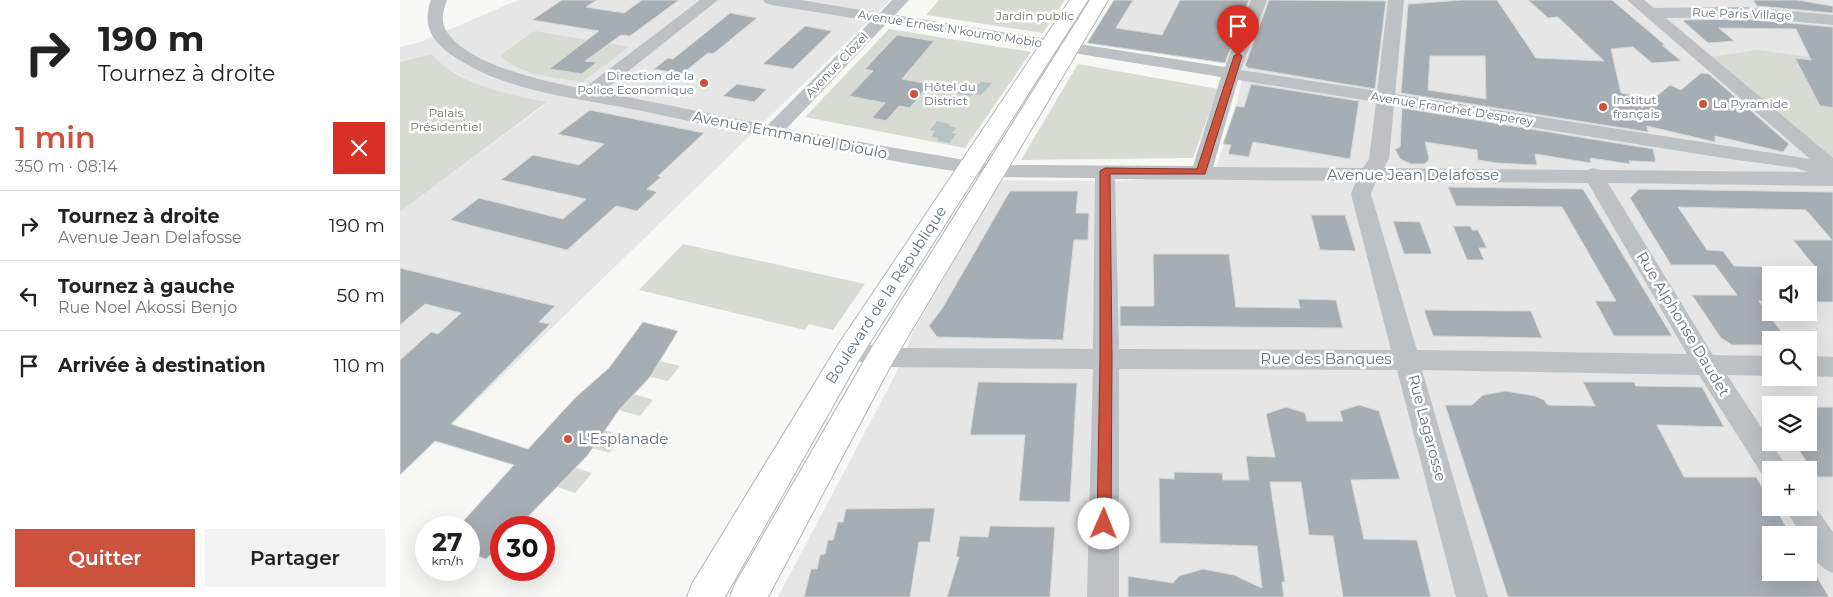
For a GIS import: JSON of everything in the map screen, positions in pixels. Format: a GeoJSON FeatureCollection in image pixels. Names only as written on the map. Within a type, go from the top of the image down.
{"type":"FeatureCollection","features":[{"type":"Feature","properties":{"kind":"main road","name":"Boulevard de la République"},"geometry":{"type":"LineString","coordinates":[[1060,46],[1079,0]]}},
{"type":"Feature","properties":{"kind":"main road","name":"Boulevard de la République"},"geometry":{"type":"LineString","coordinates":[[705,597],[850,350],[981,169],[1060,46],[1099,0]]}},
{"type":"Feature","properties":{"kind":"main road","name":"Boulevard de la République"},"geometry":{"type":"LineString","coordinates":[[748,597],[881,357],[981,169]]}},
{"type":"Feature","properties":{"kind":"street","name":"Avenue Emmanuel Dioulo"},"geometry":{"type":"LineString","coordinates":[[439,0],[433,10],[434,19],[438,32],[452,48],[499,73],[517,79],[773,131],[981,169]]}},
{"type":"Feature","properties":{"kind":"street"},"geometry":{"type":"LineString","coordinates":[[588,94],[710,0]]}},
{"type":"Feature","properties":{"kind":"street","name":"Avenue Ernest N'koumo Mobio"},"geometry":{"type":"LineString","coordinates":[[771,0],[1060,46]]}},
{"type":"Feature","properties":{"kind":"street","name":"Avenue Clozel"},"geometry":{"type":"LineString","coordinates":[[773,131],[891,20],[901,0]]}},
{"type":"Feature","properties":{"kind":"street"},"geometry":{"type":"LineString","coordinates":[[1201,172],[1231,74],[1259,0]]}},
{"type":"Feature","properties":{"kind":"street","name":"Rue Lagarosse"},"geometry":{"type":"LineString","coordinates":[[1396,0],[1379,159],[1361,194],[1472,597]]}},
{"type":"Feature","properties":{"kind":"street"},"geometry":{"type":"LineString","coordinates":[[1635,0],[1833,168]]}},
{"type":"Feature","properties":{"kind":"street","name":"Rue Paris Village"},"geometry":{"type":"LineString","coordinates":[[1650,13],[1745,12],[1833,20]]}},
{"type":"Feature","properties":{"kind":"street","name":"Avenue Franchet D'esperey"},"geometry":{"type":"LineString","coordinates":[[1060,46],[1722,152],[1799,162],[1833,174]]}},
{"type":"Feature","properties":{"kind":"street"},"geometry":{"type":"LineString","coordinates":[[1722,152],[1739,177]]}},
{"type":"Feature","properties":{"kind":"street","name":"Avenue Jean Delafosse"},"geometry":{"type":"LineString","coordinates":[[981,169],[1833,179]]}},
{"type":"Feature","properties":{"kind":"street"},"geometry":{"type":"LineString","coordinates":[[1103,597],[1106,358],[1105,171]]}},
{"type":"Feature","properties":{"kind":"street","name":"Rue Alphonse Daudet"},"geometry":{"type":"LineString","coordinates":[[1593,175],[1706,365],[1769,461]]}},
{"type":"Feature","properties":{"kind":"street","name":"Rue des Banques"},"geometry":{"type":"LineString","coordinates":[[850,350],[881,357],[1408,360],[1762,366]]}},
{"type":"Feature","properties":{"kind":"street"},"geometry":{"type":"LineString","coordinates":[[1817,366],[1833,367]]}},
{"type":"Feature","properties":{"kind":"street"},"geometry":{"type":"LineString","coordinates":[[1805,516],[1833,558]]}},
{"type":"Feature","properties":{"kind":"shaded area"},"geometry":{"type":"Polygon","coordinates":[[[518,0],[890,0],[400,475],[400,212],[547,103],[496,92],[474,83],[442,65],[431,54],[400,62],[400,47],[418,43],[518,0]]]}},
{"type":"Feature","properties":{"kind":"shaded area"},"geometry":{"type":"Polygon","coordinates":[[[1114,0],[1833,0],[1833,597],[778,597],[891,383],[912,334],[1001,180],[1119,181],[1214,175],[1236,106],[1244,70],[1225,63],[1087,43],[1114,0]]]}},
{"type":"Feature","properties":{"kind":"shaded area"},"geometry":{"type":"Polygon","coordinates":[[[971,82],[979,84],[981,82],[992,83],[981,95],[957,94],[963,86],[967,87],[971,82]]]}},
{"type":"Feature","properties":{"kind":"shaded area"},"geometry":{"type":"Polygon","coordinates":[[[937,121],[950,124],[948,126],[956,128],[952,133],[956,134],[950,143],[937,141],[939,138],[931,137],[935,131],[930,130],[937,121]]]}},
{"type":"Feature","properties":{"kind":"green space","name":"Jardin public"},"geometry":{"type":"Polygon","coordinates":[[[939,0],[1065,0],[1043,33],[926,15],[939,0]]]}},
{"type":"Feature","properties":{"kind":"green space"},"geometry":{"type":"Polygon","coordinates":[[[889,29],[1031,52],[965,148],[805,117],[889,29]]]}},
{"type":"Feature","properties":{"kind":"green space"},"geometry":{"type":"Polygon","coordinates":[[[535,31],[629,47],[582,82],[550,77],[517,67],[500,55],[535,31]]]}},
{"type":"Feature","properties":{"kind":"green space"},"geometry":{"type":"Polygon","coordinates":[[[1758,50],[1833,60],[1833,160],[1709,57],[1758,50]]]}},
{"type":"Feature","properties":{"kind":"green space","name":"Palais Présidentiel"},"geometry":{"type":"Polygon","coordinates":[[[431,54],[456,74],[485,87],[547,102],[400,212],[400,62],[431,54]]]}},
{"type":"Feature","properties":{"kind":"green space"},"geometry":{"type":"Polygon","coordinates":[[[1078,64],[1218,89],[1193,158],[1021,160],[1078,64]]]}},
{"type":"Feature","properties":{"kind":"green space"},"geometry":{"type":"Polygon","coordinates":[[[683,244],[865,284],[833,330],[809,324],[805,330],[639,290],[683,244]]]}},
{"type":"Feature","properties":{"kind":"green space"},"geometry":{"type":"Polygon","coordinates":[[[660,361],[680,366],[668,381],[651,377],[660,361]]]}},
{"type":"Feature","properties":{"kind":"green space"},"geometry":{"type":"Polygon","coordinates":[[[634,394],[653,400],[640,416],[619,410],[634,394]]]}},
{"type":"Feature","properties":{"kind":"green space"},"geometry":{"type":"Polygon","coordinates":[[[605,430],[623,436],[609,453],[592,448],[605,430]]]}},
{"type":"Feature","properties":{"kind":"green space"},"geometry":{"type":"Polygon","coordinates":[[[576,468],[592,473],[575,493],[557,487],[576,468]]]}},
{"type":"Feature","properties":{"kind":"building"},"geometry":{"type":"Polygon","coordinates":[[[562,0],[597,0],[586,7],[624,13],[642,0],[679,0],[630,36],[621,35],[585,61],[597,62],[582,74],[549,69],[599,31],[532,20],[562,0]]]}},
{"type":"Feature","properties":{"kind":"building"},"geometry":{"type":"Polygon","coordinates":[[[1114,0],[1133,0],[1116,28],[1162,35],[1180,0],[1249,0],[1225,63],[1087,43],[1114,0]]]}},
{"type":"Feature","properties":{"kind":"building"},"geometry":{"type":"Polygon","coordinates":[[[1269,0],[1386,1],[1375,89],[1248,68],[1245,65],[1269,0]]]}},
{"type":"Feature","properties":{"kind":"building"},"geometry":{"type":"Polygon","coordinates":[[[1463,0],[1497,0],[1536,58],[1604,61],[1558,17],[1548,18],[1528,0],[1612,0],[1681,61],[1652,63],[1633,47],[1611,49],[1621,93],[1639,96],[1642,108],[1670,85],[1681,90],[1701,73],[1709,74],[1789,144],[1783,152],[1715,136],[1715,142],[1647,126],[1648,132],[1401,93],[1408,4],[1463,0]],[[1430,56],[1428,90],[1486,99],[1485,56],[1430,56]]]}},
{"type":"Feature","properties":{"kind":"building"},"geometry":{"type":"Polygon","coordinates":[[[1753,0],[1797,0],[1833,6],[1833,13],[1757,6],[1753,0]]]}},
{"type":"Feature","properties":{"kind":"building"},"geometry":{"type":"Polygon","coordinates":[[[730,13],[757,18],[713,54],[708,53],[682,74],[654,69],[668,58],[673,59],[730,13]]]}},
{"type":"Feature","properties":{"kind":"building"},"geometry":{"type":"Polygon","coordinates":[[[1745,19],[1833,27],[1833,108],[1820,106],[1795,58],[1811,60],[1796,29],[1719,28],[1734,41],[1708,43],[1683,21],[1745,19]]]}},
{"type":"Feature","properties":{"kind":"building"},"geometry":{"type":"Polygon","coordinates":[[[805,26],[832,31],[793,69],[763,64],[805,26]]]}},
{"type":"Feature","properties":{"kind":"building"},"geometry":{"type":"Polygon","coordinates":[[[897,35],[934,41],[902,79],[929,84],[910,108],[899,106],[886,121],[872,118],[885,103],[849,96],[873,71],[865,69],[897,35]]]}},
{"type":"Feature","properties":{"kind":"building"},"geometry":{"type":"Polygon","coordinates":[[[737,84],[767,89],[754,102],[723,96],[737,84]]]}},
{"type":"Feature","properties":{"kind":"building"},"geometry":{"type":"Polygon","coordinates":[[[1251,84],[1359,101],[1350,159],[1253,142],[1249,157],[1228,154],[1231,145],[1223,144],[1236,106],[1244,107],[1251,84]]]}},
{"type":"Feature","properties":{"kind":"building"},"geometry":{"type":"Polygon","coordinates":[[[1402,108],[1653,149],[1656,162],[1629,161],[1630,164],[1590,158],[1591,163],[1535,154],[1537,165],[1497,163],[1478,160],[1477,150],[1425,142],[1428,161],[1424,164],[1411,164],[1400,159],[1395,149],[1400,147],[1402,108]]]}},
{"type":"Feature","properties":{"kind":"building"},"geometry":{"type":"Polygon","coordinates":[[[590,110],[704,133],[658,176],[661,177],[647,189],[657,192],[637,211],[616,206],[567,250],[450,220],[479,198],[563,219],[586,199],[501,180],[533,155],[579,165],[604,144],[558,134],[590,110]]]}},
{"type":"Feature","properties":{"kind":"building"},"geometry":{"type":"Polygon","coordinates":[[[1448,187],[1583,189],[1672,336],[1614,336],[1595,301],[1616,301],[1562,207],[1456,206],[1448,187]]]}},
{"type":"Feature","properties":{"kind":"building"},"geometry":{"type":"Polygon","coordinates":[[[1639,189],[1833,192],[1833,302],[1817,302],[1817,266],[1814,266],[1793,240],[1832,240],[1806,210],[1678,207],[1707,250],[1723,251],[1734,266],[1762,267],[1762,301],[1759,301],[1762,305],[1762,321],[1773,321],[1781,331],[1762,331],[1762,345],[1732,345],[1721,338],[1692,295],[1737,295],[1715,265],[1671,265],[1630,198],[1639,189]]]}},
{"type":"Feature","properties":{"kind":"building"},"geometry":{"type":"Polygon","coordinates":[[[1010,191],[1078,191],[1076,213],[1089,213],[1088,240],[1074,240],[1063,340],[937,337],[929,326],[943,307],[1010,191]]]}},
{"type":"Feature","properties":{"kind":"building"},"geometry":{"type":"Polygon","coordinates":[[[1311,215],[1345,215],[1356,251],[1320,250],[1311,215]]]}},
{"type":"Feature","properties":{"kind":"building"},"geometry":{"type":"Polygon","coordinates":[[[1393,221],[1420,222],[1432,254],[1404,254],[1393,221]]]}},
{"type":"Feature","properties":{"kind":"building"},"geometry":{"type":"Polygon","coordinates":[[[1453,226],[1470,226],[1472,230],[1478,230],[1487,248],[1479,248],[1484,260],[1467,260],[1453,226]]]}},
{"type":"Feature","properties":{"kind":"building"},"geometry":{"type":"Polygon","coordinates":[[[1153,254],[1229,254],[1236,307],[1300,308],[1298,299],[1336,300],[1343,328],[1120,326],[1120,306],[1154,306],[1153,254]]]}},
{"type":"Feature","properties":{"kind":"building"},"geometry":{"type":"Polygon","coordinates":[[[400,268],[555,306],[539,322],[550,324],[451,424],[528,449],[576,397],[609,368],[643,322],[678,331],[650,377],[619,410],[587,456],[529,516],[490,516],[490,555],[486,559],[480,557],[480,516],[468,516],[514,465],[435,441],[400,475],[400,360],[431,332],[438,334],[461,313],[425,304],[400,325],[400,268]]]}},
{"type":"Feature","properties":{"kind":"building"},"geometry":{"type":"Polygon","coordinates":[[[1424,310],[1531,311],[1542,338],[1433,336],[1424,310]]]}},
{"type":"Feature","properties":{"kind":"building"},"geometry":{"type":"Polygon","coordinates":[[[978,382],[1077,383],[1070,502],[1019,501],[1025,435],[970,435],[978,382]]]}},
{"type":"Feature","properties":{"kind":"building"},"geometry":{"type":"Polygon","coordinates":[[[1583,382],[1634,382],[1636,386],[1702,387],[1724,427],[1657,425],[1684,477],[1756,477],[1762,487],[1762,516],[1780,516],[1786,526],[1762,526],[1762,581],[1817,581],[1817,577],[1829,597],[1508,597],[1445,405],[1472,405],[1483,395],[1506,391],[1535,396],[1544,400],[1548,405],[1595,406],[1583,382]]]}},
{"type":"Feature","properties":{"kind":"building"},"geometry":{"type":"Polygon","coordinates":[[[1359,405],[1379,411],[1400,479],[1351,480],[1364,539],[1417,540],[1431,597],[1343,597],[1333,536],[1309,535],[1301,482],[1270,482],[1285,582],[1282,582],[1284,597],[1128,597],[1128,576],[1173,583],[1179,576],[1203,569],[1234,575],[1262,588],[1257,546],[1160,543],[1159,478],[1174,479],[1174,472],[1222,473],[1223,480],[1249,480],[1246,456],[1275,457],[1266,414],[1286,407],[1305,413],[1307,421],[1343,421],[1340,411],[1359,405]]]}},
{"type":"Feature","properties":{"kind":"building"},"geometry":{"type":"Polygon","coordinates":[[[1817,407],[1833,407],[1833,477],[1817,477],[1817,461],[1806,461],[1800,451],[1817,451],[1817,407]]]}},
{"type":"Feature","properties":{"kind":"building"},"geometry":{"type":"Polygon","coordinates":[[[935,508],[930,542],[919,542],[910,597],[804,597],[811,569],[817,569],[820,555],[825,554],[828,540],[833,540],[838,522],[843,522],[846,509],[935,508]]]}},
{"type":"Feature","properties":{"kind":"building"},"geometry":{"type":"Polygon","coordinates":[[[990,526],[1055,527],[1050,597],[947,597],[959,557],[956,557],[960,536],[988,537],[990,526]]]}},
{"type":"Feature","properties":{"kind":"place","name":"Direction de la Police Economique"},"geometry":{"type":"Point","coordinates":[704,83]}},
{"type":"Feature","properties":{"kind":"place","name":"Hôtel du District"},"geometry":{"type":"Point","coordinates":[914,94]}},
{"type":"Feature","properties":{"kind":"place","name":"La Pyramide"},"geometry":{"type":"Point","coordinates":[1703,104]}},
{"type":"Feature","properties":{"kind":"place","name":"Institut français"},"geometry":{"type":"Point","coordinates":[1603,107]}},
{"type":"Feature","properties":{"kind":"place","name":"L'Esplanade"},"geometry":{"type":"Point","coordinates":[568,439]}},
{"type":"Feature","properties":{"kind":"route"},"geometry":{"type":"LineString","coordinates":[[1104,524],[1106,358],[1105,171],[1201,172],[1238,56]]}}]}
